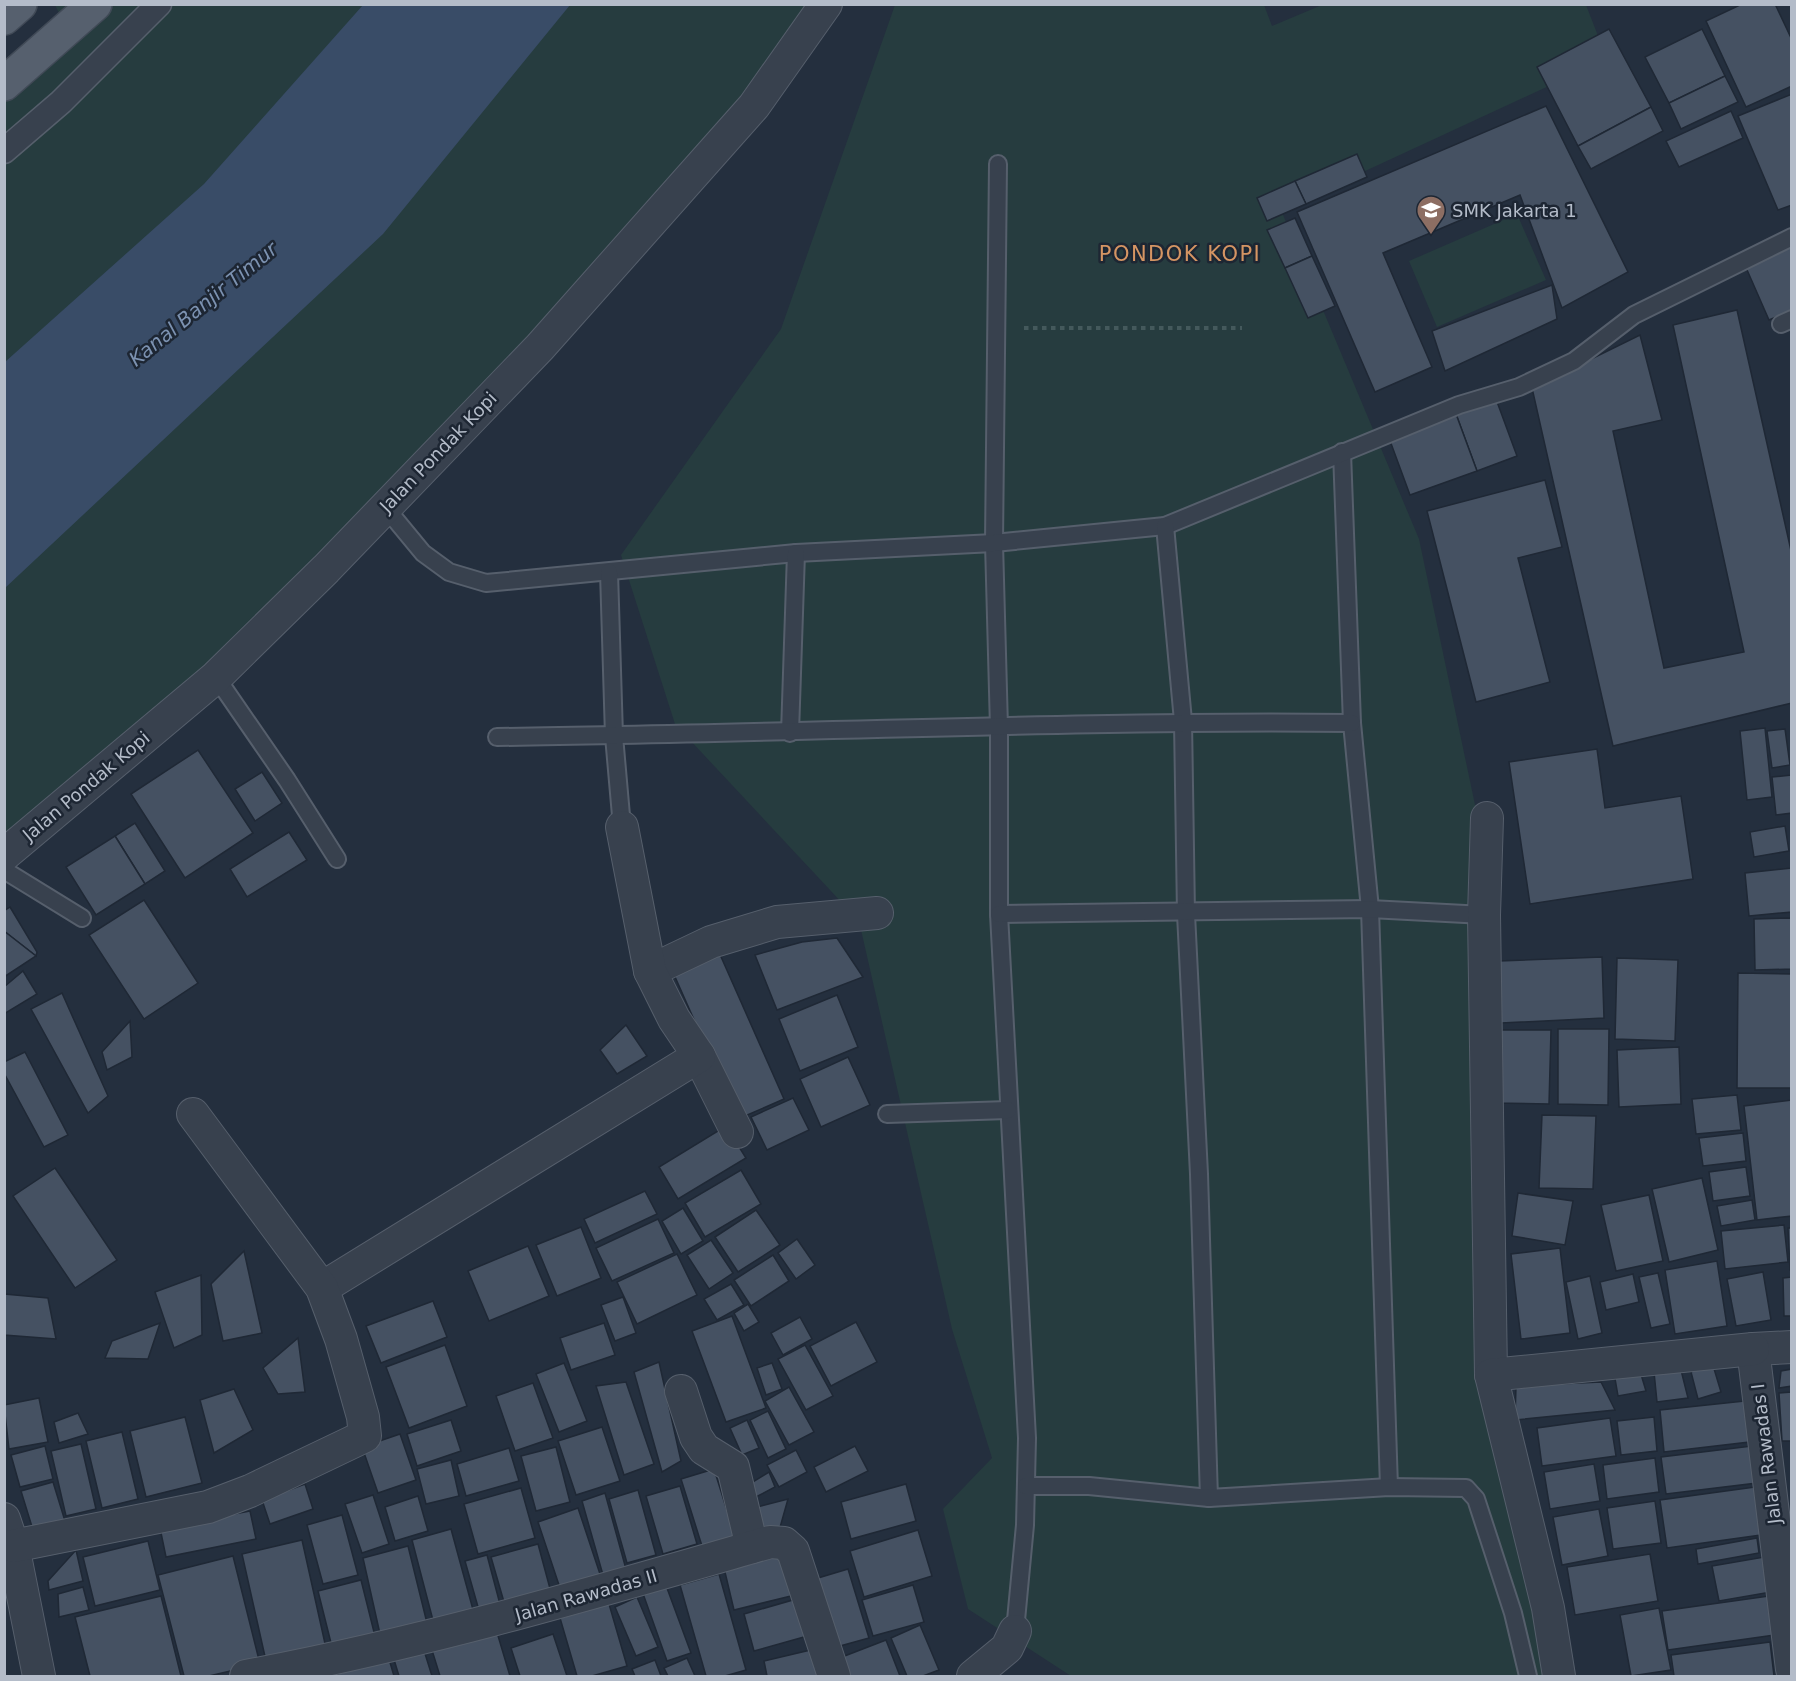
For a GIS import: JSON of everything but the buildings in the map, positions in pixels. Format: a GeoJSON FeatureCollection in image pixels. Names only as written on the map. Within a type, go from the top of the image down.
{"type":"FeatureCollection","features":[{"type":"Feature","properties":{"kind":"main road"},"geometry":{"type":"LineString","coordinates":[[4,18],[20,4]]}},
{"type":"Feature","properties":{"kind":"main road"},"geometry":{"type":"LineString","coordinates":[[4,84],[61,18],[95,4]]}},
{"type":"Feature","properties":{"kind":"street"},"geometry":{"type":"LineString","coordinates":[[4,151],[61,102],[159,4]]}},
{"type":"Feature","properties":{"kind":"street","name":"Jalan Pondak Kopi"},"geometry":{"type":"LineString","coordinates":[[4,855],[216,677],[540,347],[754,106],[826,4]]}},
{"type":"Feature","properties":{"kind":"street"},"geometry":{"type":"LineString","coordinates":[[1487,818],[1484,915],[1491,1375],[1548,1608],[1559,1677]]}},
{"type":"Feature","properties":{"kind":"street"},"geometry":{"type":"LineString","coordinates":[[622,826],[650,971],[674,1019],[699,1056],[737,1132]]}},
{"type":"Feature","properties":{"kind":"street"},"geometry":{"type":"LineString","coordinates":[[650,971],[711,942],[777,922],[877,913]]}},
{"type":"Feature","properties":{"kind":"street"},"geometry":{"type":"LineString","coordinates":[[322,1288],[699,1056]]}},
{"type":"Feature","properties":{"kind":"street"},"geometry":{"type":"LineString","coordinates":[[39,1677],[9,1533],[208,1507],[250,1491],[364,1438],[366,1431],[341,1339],[322,1288],[194,1114]]}},
{"type":"Feature","properties":{"kind":"street"},"geometry":{"type":"LineString","coordinates":[[1491,1375],[1791,1347]]}},
{"type":"Feature","properties":{"kind":"street","name":"Jalan Rawadas I"},"geometry":{"type":"LineString","coordinates":[[1753,1349],[1791,1669]]}},
{"type":"Feature","properties":{"kind":"street"},"geometry":{"type":"LineString","coordinates":[[681,1391],[696,1437],[704,1449],[734,1467],[752,1547]]}},
{"type":"Feature","properties":{"kind":"street","name":"Jalan Rawadas II"},"geometry":{"type":"LineString","coordinates":[[246,1677],[323,1670],[770,1542],[784,1543],[793,1551],[834,1677]]}},
{"type":"Feature","properties":{"kind":"street"},"geometry":{"type":"LineString","coordinates":[[973,1677],[1007,1648],[1015,1631]]}},
{"type":"Feature","properties":{"kind":"lane"},"geometry":{"type":"LineString","coordinates":[[998,164],[994,543],[999,728],[999,914],[1027,1438],[1019,1616],[1015,1631]]}},
{"type":"Feature","properties":{"kind":"lane"},"geometry":{"type":"LineString","coordinates":[[385,507],[423,553],[449,572],[486,583],[796,553],[994,543],[1165,526],[1460,405],[1519,387],[1574,361],[1634,315],[1791,237]]}},
{"type":"Feature","properties":{"kind":"lane"},"geometry":{"type":"LineString","coordinates":[[1342,452],[1352,723],[1370,909],[1389,1487]]}},
{"type":"Feature","properties":{"kind":"lane"},"geometry":{"type":"LineString","coordinates":[[1165,526],[1183,721],[1186,914],[1199,1174],[1209,1498]]}},
{"type":"Feature","properties":{"kind":"lane"},"geometry":{"type":"LineString","coordinates":[[790,733],[796,553]]}},
{"type":"Feature","properties":{"kind":"lane"},"geometry":{"type":"LineString","coordinates":[[609,572],[614,736],[622,826]]}},
{"type":"Feature","properties":{"kind":"lane"},"geometry":{"type":"LineString","coordinates":[[216,677],[287,780],[337,859]]}},
{"type":"Feature","properties":{"kind":"lane"},"geometry":{"type":"LineString","coordinates":[[497,737],[790,733],[1183,721],[1352,723]]}},
{"type":"Feature","properties":{"kind":"lane"},"geometry":{"type":"LineString","coordinates":[[4,870],[82,918]]}},
{"type":"Feature","properties":{"kind":"lane"},"geometry":{"type":"LineString","coordinates":[[999,914],[1186,914],[1370,909],[1484,915]]}},
{"type":"Feature","properties":{"kind":"lane"},"geometry":{"type":"LineString","coordinates":[[887,1114],[1008,1110]]}},
{"type":"Feature","properties":{"kind":"lane"},"geometry":{"type":"LineString","coordinates":[[1026,1486],[1089,1486],[1209,1498],[1389,1487],[1466,1488],[1476,1499],[1513,1613],[1528,1677]]}},
{"type":"Feature","properties":{"kind":"path"},"geometry":{"type":"LineString","coordinates":[[996,328],[1242,328]]}},
{"type":"Feature","properties":{"kind":"green space"},"geometry":{"type":"Polygon","coordinates":[[[55,5],[826,5],[385,507],[5,855],[5,84],[68,31],[55,5]]]}},
{"type":"Feature","properties":{"kind":"green space"},"geometry":{"type":"Polygon","coordinates":[[[895,5],[1264,5],[1272,26],[1322,5],[1586,5],[1607,59],[1281,210],[1419,539],[1490,876],[1475,1357],[1555,1676],[1071,1676],[968,1609],[943,1509],[992,1458],[952,1329],[859,921],[675,724],[621,555],[781,329],[895,5]]]}},
{"type":"Feature","properties":{"kind":"green space"},"geometry":{"type":"Polygon","coordinates":[[[1517,214],[1546,280],[1437,327],[1409,261],[1517,214]]]}},
{"type":"Feature","properties":{"kind":"water","name":"Kanal Banjir Timur"},"geometry":{"type":"Polygon","coordinates":[[[363,5],[570,5],[383,234],[5,588],[5,362],[204,184],[363,5]]]}},
{"type":"Feature","properties":{"kind":"place","name":"SMK Jakarta 1"},"geometry":{"type":"Point","coordinates":[1431,236]}},
{"type":"Feature","properties":{"kind":"district","name":"PONDOK KOPI"},"geometry":{"type":"Point","coordinates":[1180,254]}}]}
